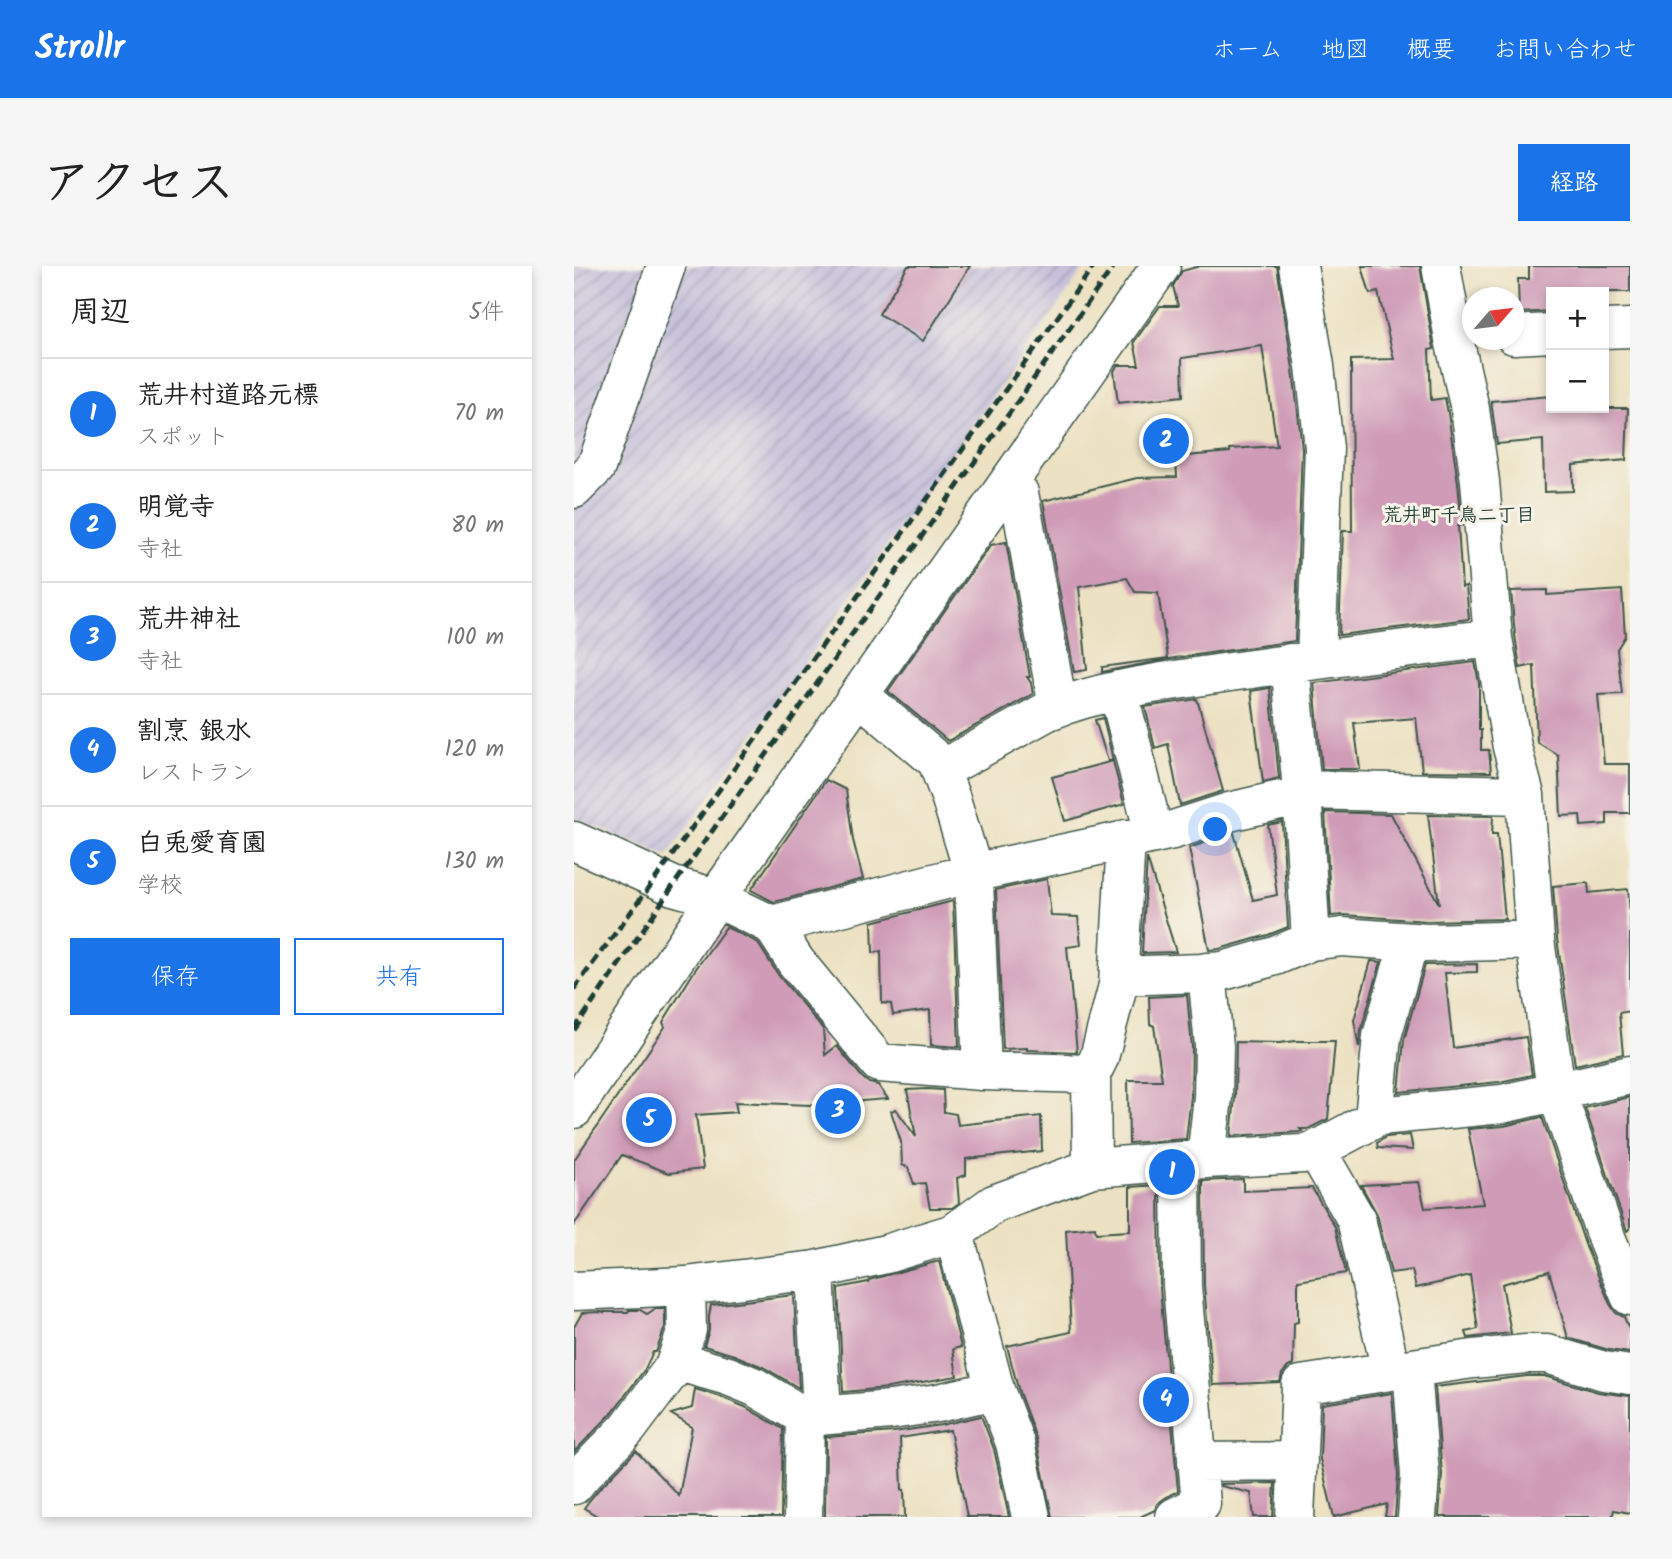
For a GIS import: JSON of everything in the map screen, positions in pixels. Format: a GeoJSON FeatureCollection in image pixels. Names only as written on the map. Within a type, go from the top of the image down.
{"type":"FeatureCollection","features":[{"type":"Feature","properties":{"kind":"street"},"geometry":{"type":"LineString","coordinates":[[574,489],[596,467],[666,266]]}},
{"type":"Feature","properties":{"kind":"street"},"geometry":{"type":"LineString","coordinates":[[574,1109],[716,898],[1161,266]]}},
{"type":"Feature","properties":{"kind":"street"},"geometry":{"type":"LineString","coordinates":[[1298,266],[1315,366],[1324,448],[1303,661],[1302,793],[1311,942]]}},
{"type":"Feature","properties":{"kind":"street"},"geometry":{"type":"LineString","coordinates":[[1441,266],[1462,335]]}},
{"type":"Feature","properties":{"kind":"street"},"geometry":{"type":"LineString","coordinates":[[1609,329],[1630,328]]}},
{"type":"Feature","properties":{"kind":"street"},"geometry":{"type":"LineString","coordinates":[[1525,334],[1546,333]]}},
{"type":"Feature","properties":{"kind":"street"},"geometry":{"type":"LineString","coordinates":[[1464,350],[1480,481],[1493,638],[1512,747],[1525,794],[1535,940],[1556,1090],[1607,1240],[1630,1296]]}},
{"type":"Feature","properties":{"kind":"street"},"geometry":{"type":"LineString","coordinates":[[1010,481],[1019,493],[1058,707]]}},
{"type":"Feature","properties":{"kind":"street"},"geometry":{"type":"LineString","coordinates":[[941,770],[1046,712],[1118,690],[1303,661],[1493,638]]}},
{"type":"Feature","properties":{"kind":"street"},"geometry":{"type":"LineString","coordinates":[[1092,1168],[1091,1074],[1099,1058],[1118,985],[1140,836],[1118,690]]}},
{"type":"Feature","properties":{"kind":"street"},"geometry":{"type":"LineString","coordinates":[[859,695],[937,761],[959,824],[974,881],[982,1071]]}},
{"type":"Feature","properties":{"kind":"street"},"geometry":{"type":"LineString","coordinates":[[772,925],[972,873],[1172,830],[1302,793],[1525,794]]}},
{"type":"Feature","properties":{"kind":"street"},"geometry":{"type":"LineString","coordinates":[[574,841],[673,886],[716,898],[772,925],[796,962],[879,1063],[982,1071],[1091,1074]]}},
{"type":"Feature","properties":{"kind":"street"},"geometry":{"type":"LineString","coordinates":[[1119,976],[1223,971],[1311,942],[1342,937],[1427,943],[1535,940]]}},
{"type":"Feature","properties":{"kind":"street"},"geometry":{"type":"LineString","coordinates":[[1374,1119],[1382,1036],[1409,942]]}},
{"type":"Feature","properties":{"kind":"street"},"geometry":{"type":"LineString","coordinates":[[1201,1513],[1182,1286],[1194,1160],[1213,1097],[1214,1045],[1207,972]]}},
{"type":"Feature","properties":{"kind":"street"},"geometry":{"type":"LineString","coordinates":[[574,1291],[686,1286],[815,1270],[886,1254],[954,1233],[994,1204],[1092,1168],[1303,1154],[1316,1150],[1380,1116],[1502,1104],[1556,1090],[1630,1076]]}},
{"type":"Feature","properties":{"kind":"street"},"geometry":{"type":"LineString","coordinates":[[1316,1150],[1356,1219],[1401,1369],[1420,1475],[1417,1517]]}},
{"type":"Feature","properties":{"kind":"street"},"geometry":{"type":"LineString","coordinates":[[954,1233],[995,1390],[1015,1443],[1031,1517]]}},
{"type":"Feature","properties":{"kind":"street"},"geometry":{"type":"LineString","coordinates":[[803,1517],[814,1416],[815,1270]]}},
{"type":"Feature","properties":{"kind":"street"},"geometry":{"type":"LineString","coordinates":[[574,1485],[628,1428],[674,1367],[687,1330],[686,1286]]}},
{"type":"Feature","properties":{"kind":"street"},"geometry":{"type":"LineString","coordinates":[[1295,1517],[1301,1385],[1473,1359],[1536,1354],[1547,1354],[1604,1371],[1630,1375]]}},
{"type":"Feature","properties":{"kind":"street"},"geometry":{"type":"LineString","coordinates":[[676,1362],[728,1376],[814,1416],[891,1410],[939,1403],[995,1390]]}},
{"type":"Feature","properties":{"kind":"street"},"geometry":{"type":"LineString","coordinates":[[1197,1462],[1298,1461]]}},
{"type":"Feature","properties":{"kind":"shaded area"},"geometry":{"type":"Polygon","coordinates":[[[574,266],[1086,266],[667,856],[574,818],[574,266]]]}},
{"type":"Feature","properties":{"kind":"building"},"geometry":{"type":"Polygon","coordinates":[[[908,266],[970,266],[923,341],[879,314],[908,266]]]}},
{"type":"Feature","properties":{"kind":"building"},"geometry":{"type":"Polygon","coordinates":[[[1200,266],[1277,266],[1302,449],[1295,641],[1175,658],[1102,672],[1102,667],[1168,658],[1158,593],[1135,592],[1127,578],[1079,587],[1087,670],[1074,672],[1043,501],[1137,478],[1177,477],[1176,457],[1230,452],[1230,449],[1277,446],[1262,346],[1182,358],[1183,396],[1118,403],[1114,371],[1118,365],[1139,365],[1134,342],[1160,306],[1178,306],[1173,286],[1182,271],[1200,266]]]}},
{"type":"Feature","properties":{"kind":"building"},"geometry":{"type":"Polygon","coordinates":[[[1362,266],[1420,266],[1434,349],[1429,350],[1431,400],[1445,398],[1458,483],[1462,525],[1458,526],[1462,587],[1466,586],[1469,619],[1339,635],[1343,531],[1352,531],[1351,360],[1394,359],[1378,292],[1370,294],[1362,266]]]}},
{"type":"Feature","properties":{"kind":"building"},"geometry":{"type":"Polygon","coordinates":[[[1529,266],[1630,266],[1630,292],[1609,292],[1609,287],[1546,287],[1546,311],[1525,313],[1525,287],[1518,287],[1518,279],[1529,279],[1529,266]]]}},
{"type":"Feature","properties":{"kind":"building"},"geometry":{"type":"Polygon","coordinates":[[[1546,396],[1546,413],[1609,413],[1609,408],[1628,408],[1626,460],[1573,465],[1573,491],[1544,492],[1543,440],[1497,444],[1491,401],[1546,396]]]}},
{"type":"Feature","properties":{"kind":"building"},"geometry":{"type":"Polygon","coordinates":[[[1006,542],[1030,677],[1027,677],[1033,694],[948,741],[888,691],[991,545],[1006,542]]]}},
{"type":"Feature","properties":{"kind":"building"},"geometry":{"type":"Polygon","coordinates":[[[1547,590],[1547,595],[1622,590],[1625,636],[1617,649],[1622,694],[1598,695],[1604,764],[1630,764],[1630,813],[1607,813],[1607,824],[1581,826],[1580,815],[1561,816],[1558,755],[1537,742],[1534,665],[1520,668],[1511,591],[1547,590]]]}},
{"type":"Feature","properties":{"kind":"building"},"geometry":{"type":"Polygon","coordinates":[[[1475,662],[1479,684],[1481,750],[1489,750],[1491,772],[1422,771],[1416,718],[1354,723],[1360,769],[1322,769],[1314,683],[1475,662]]]}},
{"type":"Feature","properties":{"kind":"building"},"geometry":{"type":"Polygon","coordinates":[[[1270,688],[1279,778],[1263,782],[1251,691],[1270,688]]]}},
{"type":"Feature","properties":{"kind":"building"},"geometry":{"type":"Polygon","coordinates":[[[1197,699],[1223,791],[1180,805],[1168,744],[1155,748],[1145,707],[1197,699]]]}},
{"type":"Feature","properties":{"kind":"building"},"geometry":{"type":"Polygon","coordinates":[[[1103,718],[1113,760],[1108,761],[1095,720],[1103,718]]]}},
{"type":"Feature","properties":{"kind":"building"},"geometry":{"type":"Polygon","coordinates":[[[1113,761],[1124,804],[1065,821],[1052,777],[1113,761]]]}},
{"type":"Feature","properties":{"kind":"building"},"geometry":{"type":"Polygon","coordinates":[[[826,780],[846,790],[853,840],[863,879],[774,902],[751,890],[826,780]]]}},
{"type":"Feature","properties":{"kind":"building"},"geometry":{"type":"Polygon","coordinates":[[[1325,812],[1391,814],[1439,904],[1428,815],[1493,816],[1492,834],[1497,834],[1505,919],[1427,921],[1331,916],[1325,812]]]}},
{"type":"Feature","properties":{"kind":"building"},"geometry":{"type":"Polygon","coordinates":[[[1282,822],[1288,927],[1209,950],[1189,848],[1234,833],[1253,900],[1277,895],[1268,825],[1282,822]]]}},
{"type":"Feature","properties":{"kind":"building"},"geometry":{"type":"Polygon","coordinates":[[[1147,858],[1176,952],[1142,953],[1147,858]]]}},
{"type":"Feature","properties":{"kind":"building"},"geometry":{"type":"Polygon","coordinates":[[[1047,879],[1051,916],[1078,917],[1081,945],[1067,947],[1077,1052],[1003,1049],[996,890],[1047,879]]]}},
{"type":"Feature","properties":{"kind":"building"},"geometry":{"type":"Polygon","coordinates":[[[1588,883],[1589,893],[1628,889],[1630,1011],[1619,1013],[1623,1054],[1575,1065],[1557,938],[1553,886],[1588,883]]]}},
{"type":"Feature","properties":{"kind":"building"},"geometry":{"type":"Polygon","coordinates":[[[953,901],[959,1047],[931,1045],[930,1010],[893,1015],[891,1004],[882,1003],[881,951],[873,953],[872,922],[953,901]]]}},
{"type":"Feature","properties":{"kind":"building"},"geometry":{"type":"Polygon","coordinates":[[[726,927],[757,942],[779,976],[823,1029],[825,1055],[837,1046],[862,1077],[869,1083],[878,1085],[888,1099],[811,1105],[735,1102],[737,1112],[696,1115],[703,1169],[669,1173],[622,1155],[574,1225],[574,1160],[665,1027],[663,1022],[726,927]]]}},
{"type":"Feature","properties":{"kind":"building"},"geometry":{"type":"Polygon","coordinates":[[[1371,961],[1381,962],[1361,1030],[1359,1048],[1354,1020],[1371,961]]]}},
{"type":"Feature","properties":{"kind":"building"},"geometry":{"type":"Polygon","coordinates":[[[1477,964],[1477,972],[1445,973],[1453,1048],[1526,1037],[1532,1075],[1499,1082],[1399,1092],[1404,1040],[1425,965],[1477,964]]]}},
{"type":"Feature","properties":{"kind":"building"},"geometry":{"type":"Polygon","coordinates":[[[1187,995],[1192,1047],[1191,1096],[1186,1139],[1129,1143],[1128,1080],[1162,1080],[1154,1026],[1150,1024],[1149,997],[1187,995]]]}},
{"type":"Feature","properties":{"kind":"building"},"geometry":{"type":"Polygon","coordinates":[[[1335,1041],[1328,1119],[1308,1129],[1300,1129],[1302,1131],[1299,1132],[1231,1136],[1236,1042],[1335,1041]]]}},
{"type":"Feature","properties":{"kind":"building"},"geometry":{"type":"Polygon","coordinates":[[[907,1090],[943,1090],[944,1112],[956,1114],[958,1125],[1041,1116],[1042,1151],[966,1159],[966,1175],[957,1178],[959,1203],[952,1208],[930,1208],[925,1183],[914,1184],[908,1167],[902,1165],[901,1142],[891,1111],[896,1109],[916,1137],[907,1090]]]}},
{"type":"Feature","properties":{"kind":"building"},"geometry":{"type":"Polygon","coordinates":[[[1630,1097],[1630,1229],[1627,1231],[1585,1108],[1630,1097]]]}},
{"type":"Feature","properties":{"kind":"building"},"geometry":{"type":"Polygon","coordinates":[[[1542,1117],[1586,1247],[1610,1304],[1616,1313],[1624,1317],[1630,1331],[1630,1353],[1568,1338],[1549,1271],[1502,1284],[1511,1333],[1468,1338],[1466,1332],[1478,1329],[1470,1275],[1416,1288],[1412,1270],[1391,1273],[1377,1214],[1361,1185],[1419,1182],[1425,1208],[1483,1204],[1468,1129],[1504,1126],[1542,1117]]]}},
{"type":"Feature","properties":{"kind":"building"},"geometry":{"type":"Polygon","coordinates":[[[1410,1135],[1413,1150],[1378,1148],[1377,1143],[1386,1137],[1410,1135]]]}},
{"type":"Feature","properties":{"kind":"building"},"geometry":{"type":"Polygon","coordinates":[[[1243,1179],[1243,1191],[1312,1188],[1335,1227],[1346,1273],[1298,1281],[1298,1322],[1294,1323],[1293,1365],[1282,1374],[1280,1382],[1213,1385],[1204,1285],[1203,1181],[1243,1179]]]}},
{"type":"Feature","properties":{"kind":"building"},"geometry":{"type":"Polygon","coordinates":[[[1159,1185],[1160,1288],[1178,1491],[1157,1504],[1155,1510],[1140,1517],[1052,1517],[1036,1438],[1019,1392],[1007,1346],[1071,1332],[1066,1230],[1095,1227],[1096,1233],[1130,1231],[1130,1187],[1159,1185]]]}},
{"type":"Feature","properties":{"kind":"building"},"geometry":{"type":"Polygon","coordinates":[[[939,1261],[961,1347],[953,1349],[957,1376],[888,1388],[843,1392],[838,1288],[939,1261]]]}},
{"type":"Feature","properties":{"kind":"building"},"geometry":{"type":"Polygon","coordinates":[[[794,1295],[799,1388],[763,1367],[704,1346],[709,1330],[711,1305],[794,1295]]]}},
{"type":"Feature","properties":{"kind":"building"},"geometry":{"type":"Polygon","coordinates":[[[655,1309],[665,1309],[665,1327],[656,1352],[653,1352],[645,1369],[611,1414],[574,1452],[574,1327],[582,1313],[640,1310],[647,1314],[655,1309]]]}},
{"type":"Feature","properties":{"kind":"building"},"geometry":{"type":"Polygon","coordinates":[[[1544,1376],[1598,1392],[1630,1396],[1630,1513],[1614,1510],[1612,1517],[1439,1517],[1442,1474],[1435,1387],[1544,1376]]]}},
{"type":"Feature","properties":{"kind":"building"},"geometry":{"type":"Polygon","coordinates":[[[695,1389],[745,1407],[783,1429],[781,1517],[599,1517],[584,1508],[636,1451],[679,1496],[692,1427],[671,1414],[692,1408],[695,1389]]]}},
{"type":"Feature","properties":{"kind":"building"},"geometry":{"type":"Polygon","coordinates":[[[1392,1393],[1398,1475],[1395,1517],[1385,1517],[1387,1504],[1334,1517],[1320,1459],[1322,1404],[1392,1393]]]}},
{"type":"Feature","properties":{"kind":"building"},"geometry":{"type":"Polygon","coordinates":[[[981,1416],[994,1449],[1009,1517],[967,1517],[950,1430],[900,1438],[905,1517],[825,1517],[826,1437],[894,1432],[981,1416]]]}},
{"type":"Feature","properties":{"kind":"building"},"geometry":{"type":"Polygon","coordinates":[[[1275,1483],[1273,1517],[1254,1517],[1251,1493],[1221,1486],[1221,1484],[1275,1483]]]}},
{"type":"Feature","properties":{"kind":"railway"},"geometry":{"type":"LineString","coordinates":[[574,989],[1094,266]]}},
{"type":"Feature","properties":{"kind":"railway"},"geometry":{"type":"LineString","coordinates":[[574,1030],[673,886],[1114,266]]}},
{"type":"Feature","properties":{"kind":"place","name":"明覚寺"},"geometry":{"type":"Point","coordinates":[1166,441]}},
{"type":"Feature","properties":{"kind":"place","name":"荒井神社"},"geometry":{"type":"Point","coordinates":[838,1111]}},
{"type":"Feature","properties":{"kind":"place","name":"白兎愛育園"},"geometry":{"type":"Point","coordinates":[649,1120]}},
{"type":"Feature","properties":{"kind":"place","name":"荒井村道路元標"},"geometry":{"type":"Point","coordinates":[1172,1172]}},
{"type":"Feature","properties":{"kind":"place","name":"割烹 銀水"},"geometry":{"type":"Point","coordinates":[1166,1400]}},
{"type":"Feature","properties":{"kind":"district","name":"荒井町千鳥二丁目"},"geometry":{"type":"Point","coordinates":[1459,514]}}]}
